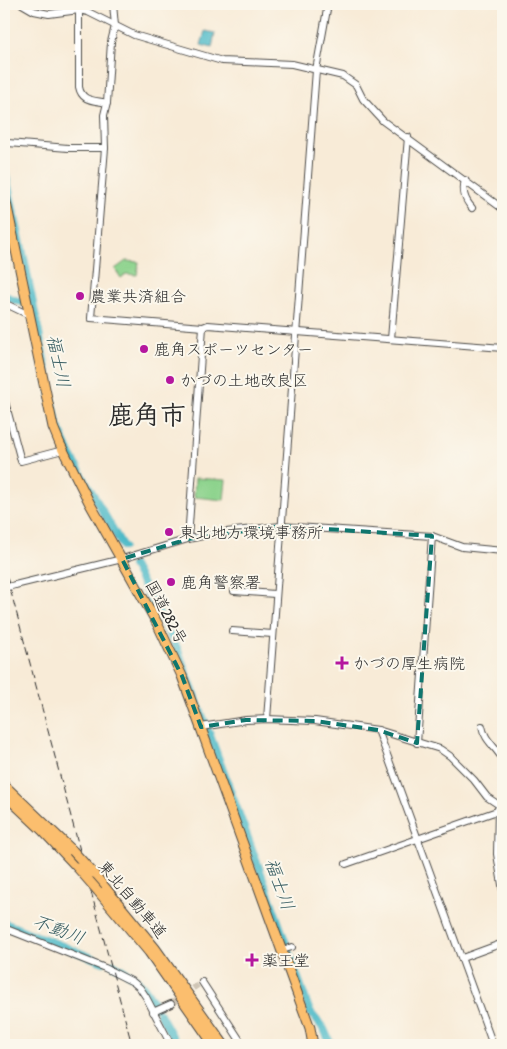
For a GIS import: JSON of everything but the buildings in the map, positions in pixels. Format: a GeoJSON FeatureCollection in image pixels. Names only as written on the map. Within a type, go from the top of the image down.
{"type":"FeatureCollection","features":[{"type":"Feature","properties":{"kind":"highway","name":"国道282号"},"geometry":{"type":"LineString","coordinates":[[4,193],[53,427],[89,502],[168,645],[182,676],[310,1028],[313,1045]]}},
{"type":"Feature","properties":{"kind":"highway","name":"東北自動車道"},"geometry":{"type":"LineString","coordinates":[[4,785],[73,851],[93,873],[154,948],[224,1045]]}},
{"type":"Feature","properties":{"kind":"highway","name":"東北自動車道"},"geometry":{"type":"LineString","coordinates":[[4,794],[77,866],[98,891],[149,952],[214,1045]]}},
{"type":"Feature","properties":{"kind":"street"},"geometry":{"type":"LineString","coordinates":[[22,4],[34,11],[49,14],[79,10],[88,12],[134,35],[222,61],[281,63],[343,76],[356,84],[363,99],[383,121],[408,137],[503,209]]}},
{"type":"Feature","properties":{"kind":"street"},"geometry":{"type":"LineString","coordinates":[[113,4],[115,26],[111,42],[107,103],[104,115],[105,148],[91,318],[203,327],[208,325],[503,348]]}},
{"type":"Feature","properties":{"kind":"street"},"geometry":{"type":"LineString","coordinates":[[267,719],[316,70],[328,4]]}},
{"type":"Feature","properties":{"kind":"street"},"geometry":{"type":"LineString","coordinates":[[79,10],[79,87],[81,94],[84,98],[107,103]]}},
{"type":"Feature","properties":{"kind":"street"},"geometry":{"type":"LineString","coordinates":[[391,339],[408,137]]}},
{"type":"Feature","properties":{"kind":"street"},"geometry":{"type":"LineString","coordinates":[[4,139],[8,143],[48,147],[105,148]]}},
{"type":"Feature","properties":{"kind":"street"},"geometry":{"type":"LineString","coordinates":[[464,180],[465,197],[472,208]]}},
{"type":"Feature","properties":{"kind":"street"},"geometry":{"type":"LineString","coordinates":[[4,302],[29,313]]}},
{"type":"Feature","properties":{"kind":"street"},"geometry":{"type":"LineString","coordinates":[[188,539],[203,327]]}},
{"type":"Feature","properties":{"kind":"street"},"geometry":{"type":"LineString","coordinates":[[4,398],[21,461],[63,450]]}},
{"type":"Feature","properties":{"kind":"street"},"geometry":{"type":"LineString","coordinates":[[4,588],[122,559],[188,539],[217,533],[281,526],[432,536],[462,548],[503,551]]}},
{"type":"Feature","properties":{"kind":"street"},"geometry":{"type":"LineString","coordinates":[[418,743],[432,536]]}},
{"type":"Feature","properties":{"kind":"street"},"geometry":{"type":"LineString","coordinates":[[234,591],[275,594]]}},
{"type":"Feature","properties":{"kind":"street"},"geometry":{"type":"LineString","coordinates":[[232,631],[273,634]]}},
{"type":"Feature","properties":{"kind":"street"},"geometry":{"type":"LineString","coordinates":[[201,728],[246,720],[267,719],[315,721],[378,730],[440,750],[450,756],[474,780],[487,797],[500,807]]}},
{"type":"Feature","properties":{"kind":"street"},"geometry":{"type":"LineString","coordinates":[[482,726],[486,738],[500,753],[503,760]]}},
{"type":"Feature","properties":{"kind":"street"},"geometry":{"type":"LineString","coordinates":[[378,730],[493,1045]]}},
{"type":"Feature","properties":{"kind":"street"},"geometry":{"type":"LineString","coordinates":[[346,864],[418,840],[500,807]]}},
{"type":"Feature","properties":{"kind":"street"},"geometry":{"type":"LineString","coordinates":[[500,807],[497,854],[503,891]]}},
{"type":"Feature","properties":{"kind":"street"},"geometry":{"type":"LineString","coordinates":[[4,928],[123,977],[140,988],[171,1045]]}},
{"type":"Feature","properties":{"kind":"street"},"geometry":{"type":"LineString","coordinates":[[462,958],[503,943]]}},
{"type":"Feature","properties":{"kind":"street"},"geometry":{"type":"LineString","coordinates":[[282,950],[292,947]]}},
{"type":"Feature","properties":{"kind":"street"},"geometry":{"type":"LineString","coordinates":[[202,982],[243,1045]]}},
{"type":"Feature","properties":{"kind":"street"},"geometry":{"type":"LineString","coordinates":[[153,1012],[172,1004]]}},
{"type":"Feature","properties":{"kind":"highlighted area"},"geometry":{"type":"Polygon","coordinates":[[[281,526],[432,536],[417,743],[378,730],[315,721],[246,720],[201,727],[182,676],[122,559],[188,539],[281,526]]]}},
{"type":"Feature","properties":{"kind":"green space"},"geometry":{"type":"Polygon","coordinates":[[[126,261],[139,262],[137,275],[126,274],[121,278],[115,269],[126,261]]]}},
{"type":"Feature","properties":{"kind":"green space"},"geometry":{"type":"Polygon","coordinates":[[[195,478],[226,480],[224,500],[194,497],[195,478]]]}},
{"type":"Feature","properties":{"kind":"water"},"geometry":{"type":"Polygon","coordinates":[[[205,31],[215,33],[212,48],[201,45],[205,31]]]}},
{"type":"Feature","properties":{"kind":"waterway","name":"福士川"},"geometry":{"type":"LineString","coordinates":[[4,168],[57,424],[71,456],[123,547]]}},
{"type":"Feature","properties":{"kind":"waterway"},"geometry":{"type":"LineString","coordinates":[[4,295],[14,300],[31,304]]}},
{"type":"Feature","properties":{"kind":"waterway","name":"福士川"},"geometry":{"type":"LineString","coordinates":[[133,566],[177,648],[205,723]]}},
{"type":"Feature","properties":{"kind":"waterway","name":"福士川"},"geometry":{"type":"LineString","coordinates":[[208,730],[310,1012],[324,1029],[331,1045]]}},
{"type":"Feature","properties":{"kind":"waterway","name":"不動川"},"geometry":{"type":"LineString","coordinates":[[4,923],[103,962]]}},
{"type":"Feature","properties":{"kind":"waterway","name":"不動川"},"geometry":{"type":"LineString","coordinates":[[113,964],[139,981],[156,1007]]}},
{"type":"Feature","properties":{"kind":"waterway","name":"不動川"},"geometry":{"type":"LineString","coordinates":[[160,1014],[177,1045]]}},
{"type":"Feature","properties":{"kind":"tunnel"},"geometry":{"type":"LineString","coordinates":[[171,1004],[202,982]]}},
{"type":"Feature","properties":{"kind":"railway"},"geometry":{"type":"LineString","coordinates":[[4,566],[132,1045]]}},
{"type":"Feature","properties":{"kind":"place","name":"農業共済組合"},"geometry":{"type":"Point","coordinates":[80,296]}},
{"type":"Feature","properties":{"kind":"place","name":"鹿角スポーツセンター"},"geometry":{"type":"Point","coordinates":[144,349]}},
{"type":"Feature","properties":{"kind":"place","name":"かづの土地改良区"},"geometry":{"type":"Point","coordinates":[170,380]}},
{"type":"Feature","properties":{"kind":"place","name":"東北地方環境事務所"},"geometry":{"type":"Point","coordinates":[169,532]}},
{"type":"Feature","properties":{"kind":"place","name":"鹿角警察署"},"geometry":{"type":"Point","coordinates":[171,582]}},
{"type":"Feature","properties":{"kind":"place","name":"かづの厚生病院"},"geometry":{"type":"Point","coordinates":[342,663]}},
{"type":"Feature","properties":{"kind":"place","name":"薬王堂"},"geometry":{"type":"Point","coordinates":[252,960]}},
{"type":"Feature","properties":{"kind":"district","name":"鹿角市"},"geometry":{"type":"Point","coordinates":[147,414]}}]}
